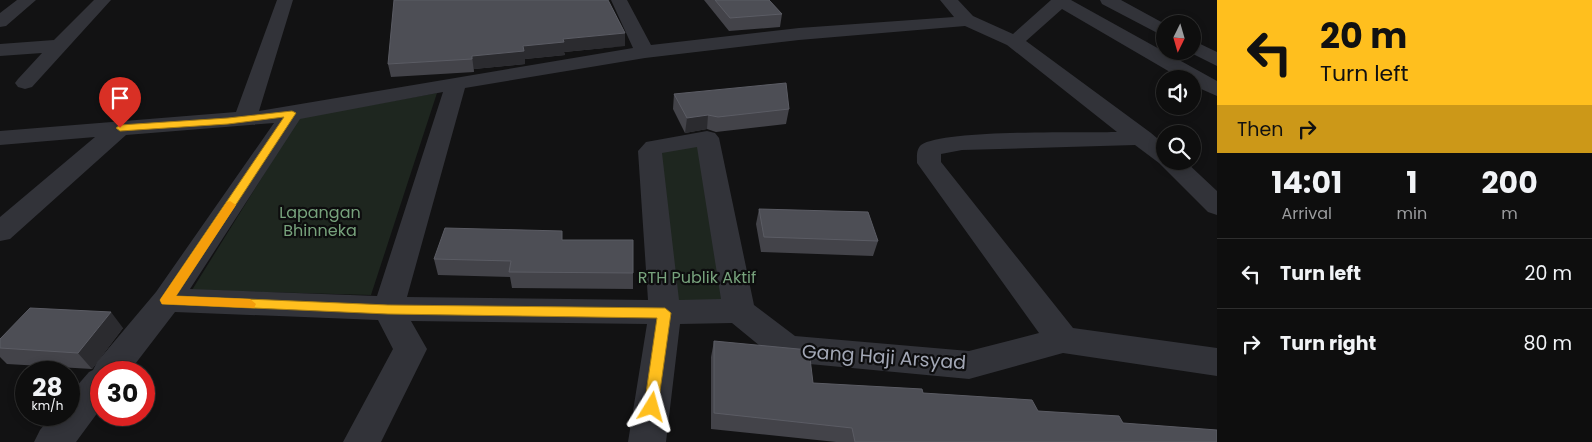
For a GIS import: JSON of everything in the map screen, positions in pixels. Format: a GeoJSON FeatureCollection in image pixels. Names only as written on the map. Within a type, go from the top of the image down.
{"type":"FeatureCollection","features":[{"type":"Feature","properties":{"kind":"street"},"geometry":{"type":"LineString","coordinates":[[0,22],[28,0]]}},
{"type":"Feature","properties":{"kind":"street"},"geometry":{"type":"LineString","coordinates":[[25,83],[103,0]]}},
{"type":"Feature","properties":{"kind":"street"},"geometry":{"type":"LineString","coordinates":[[246,120],[285,0]]}},
{"type":"Feature","properties":{"kind":"street"},"geometry":{"type":"LineString","coordinates":[[619,0],[645,52]]}},
{"type":"Feature","properties":{"kind":"street"},"geometry":{"type":"LineString","coordinates":[[948,0],[964,16],[964,19],[1014,41],[1156,149]]}},
{"type":"Feature","properties":{"kind":"street"},"geometry":{"type":"LineString","coordinates":[[1108,0],[1156,26]]}},
{"type":"Feature","properties":{"kind":"street"},"geometry":{"type":"LineString","coordinates":[[1014,41],[1028,32],[1058,2]]}},
{"type":"Feature","properties":{"kind":"street"},"geometry":{"type":"LineString","coordinates":[[1058,2],[1115,51],[1159,70]]}},
{"type":"Feature","properties":{"kind":"street"},"geometry":{"type":"LineString","coordinates":[[1058,2],[1217,90]]}},
{"type":"Feature","properties":{"kind":"street"},"geometry":{"type":"LineString","coordinates":[[0,138],[246,120],[456,82],[793,27],[960,22],[964,19]]}},
{"type":"Feature","properties":{"kind":"street"},"geometry":{"type":"LineString","coordinates":[[0,50],[58,46]]}},
{"type":"Feature","properties":{"kind":"street"},"geometry":{"type":"LineString","coordinates":[[1201,51],[1217,60]]}},
{"type":"Feature","properties":{"kind":"street"},"geometry":{"type":"LineString","coordinates":[[362,442],[410,349],[388,310],[456,82]]}},
{"type":"Feature","properties":{"kind":"street"},"geometry":{"type":"LineString","coordinates":[[1201,88],[1217,94]]}},
{"type":"Feature","properties":{"kind":"street"},"geometry":{"type":"LineString","coordinates":[[118,361],[167,300],[292,113]]}},
{"type":"Feature","properties":{"kind":"street"},"geometry":{"type":"LineString","coordinates":[[0,232],[120,128]]}},
{"type":"Feature","properties":{"kind":"street"},"geometry":{"type":"LineString","coordinates":[[167,300],[388,310],[665,313],[739,311],[707,138],[654,147],[650,151],[665,313],[647,442]]}},
{"type":"Feature","properties":{"kind":"street"},"geometry":{"type":"LineString","coordinates":[[1063,340],[929,163],[929,151],[942,145],[962,143],[1143,138]]}},
{"type":"Feature","properties":{"kind":"street"},"geometry":{"type":"LineString","coordinates":[[1179,170],[1217,206]]}},
{"type":"Feature","properties":{"kind":"street","name":"Gang Haji Arsyad"},"geometry":{"type":"LineString","coordinates":[[739,311],[788,349],[969,366],[1063,340],[1217,362]]}},
{"type":"Feature","properties":{"kind":"street"},"geometry":{"type":"LineString","coordinates":[[53,442],[90,396]]}},
{"type":"Feature","properties":{"kind":"green space","name":"Lapangan Bhinneka"},"geometry":{"type":"Polygon","coordinates":[[[437,93],[371,295],[192,290],[299,118],[437,93]]]}},
{"type":"Feature","properties":{"kind":"green space","name":"RTH Publik Aktif"},"geometry":{"type":"Polygon","coordinates":[[[707,138],[739,311],[665,317],[654,147],[707,138]]]}},
{"type":"Feature","properties":{"kind":"building"},"geometry":{"type":"Polygon","coordinates":[[[394,0],[608,0],[625,33],[563,39],[564,42],[523,46],[524,51],[472,56],[472,59],[388,64],[394,0]]]}},
{"type":"Feature","properties":{"kind":"building"},"geometry":{"type":"Polygon","coordinates":[[[715,0],[769,0],[782,14],[730,18],[715,0]]]}},
{"type":"Feature","properties":{"kind":"building"},"geometry":{"type":"Polygon","coordinates":[[[786,83],[789,109],[718,117],[708,115],[687,118],[674,94],[786,83]]]}},
{"type":"Feature","properties":{"kind":"building"},"geometry":{"type":"Polygon","coordinates":[[[759,209],[868,212],[878,241],[764,237],[759,209]]]}},
{"type":"Feature","properties":{"kind":"building"},"geometry":{"type":"Polygon","coordinates":[[[445,228],[562,231],[562,240],[633,240],[633,273],[509,272],[511,261],[434,259],[445,228]]]}},
{"type":"Feature","properties":{"kind":"building"},"geometry":{"type":"Polygon","coordinates":[[[30,308],[111,312],[78,353],[0,348],[0,339],[30,308]]]}},
{"type":"Feature","properties":{"kind":"building"},"geometry":{"type":"Polygon","coordinates":[[[714,341],[809,350],[813,383],[922,389],[923,393],[1032,400],[1038,411],[1119,416],[1123,423],[1217,430],[1217,442],[855,442],[852,428],[714,413],[714,341]]]}},
{"type":"Feature","properties":{"kind":"slow traffic"},"geometry":{"type":"LineString","coordinates":[[230,205],[167,300],[250,304]]}},
{"type":"Feature","properties":{"kind":"route"},"geometry":{"type":"LineString","coordinates":[[120,128],[246,120],[292,113],[167,300],[388,310],[665,313],[652,407]]}}]}
